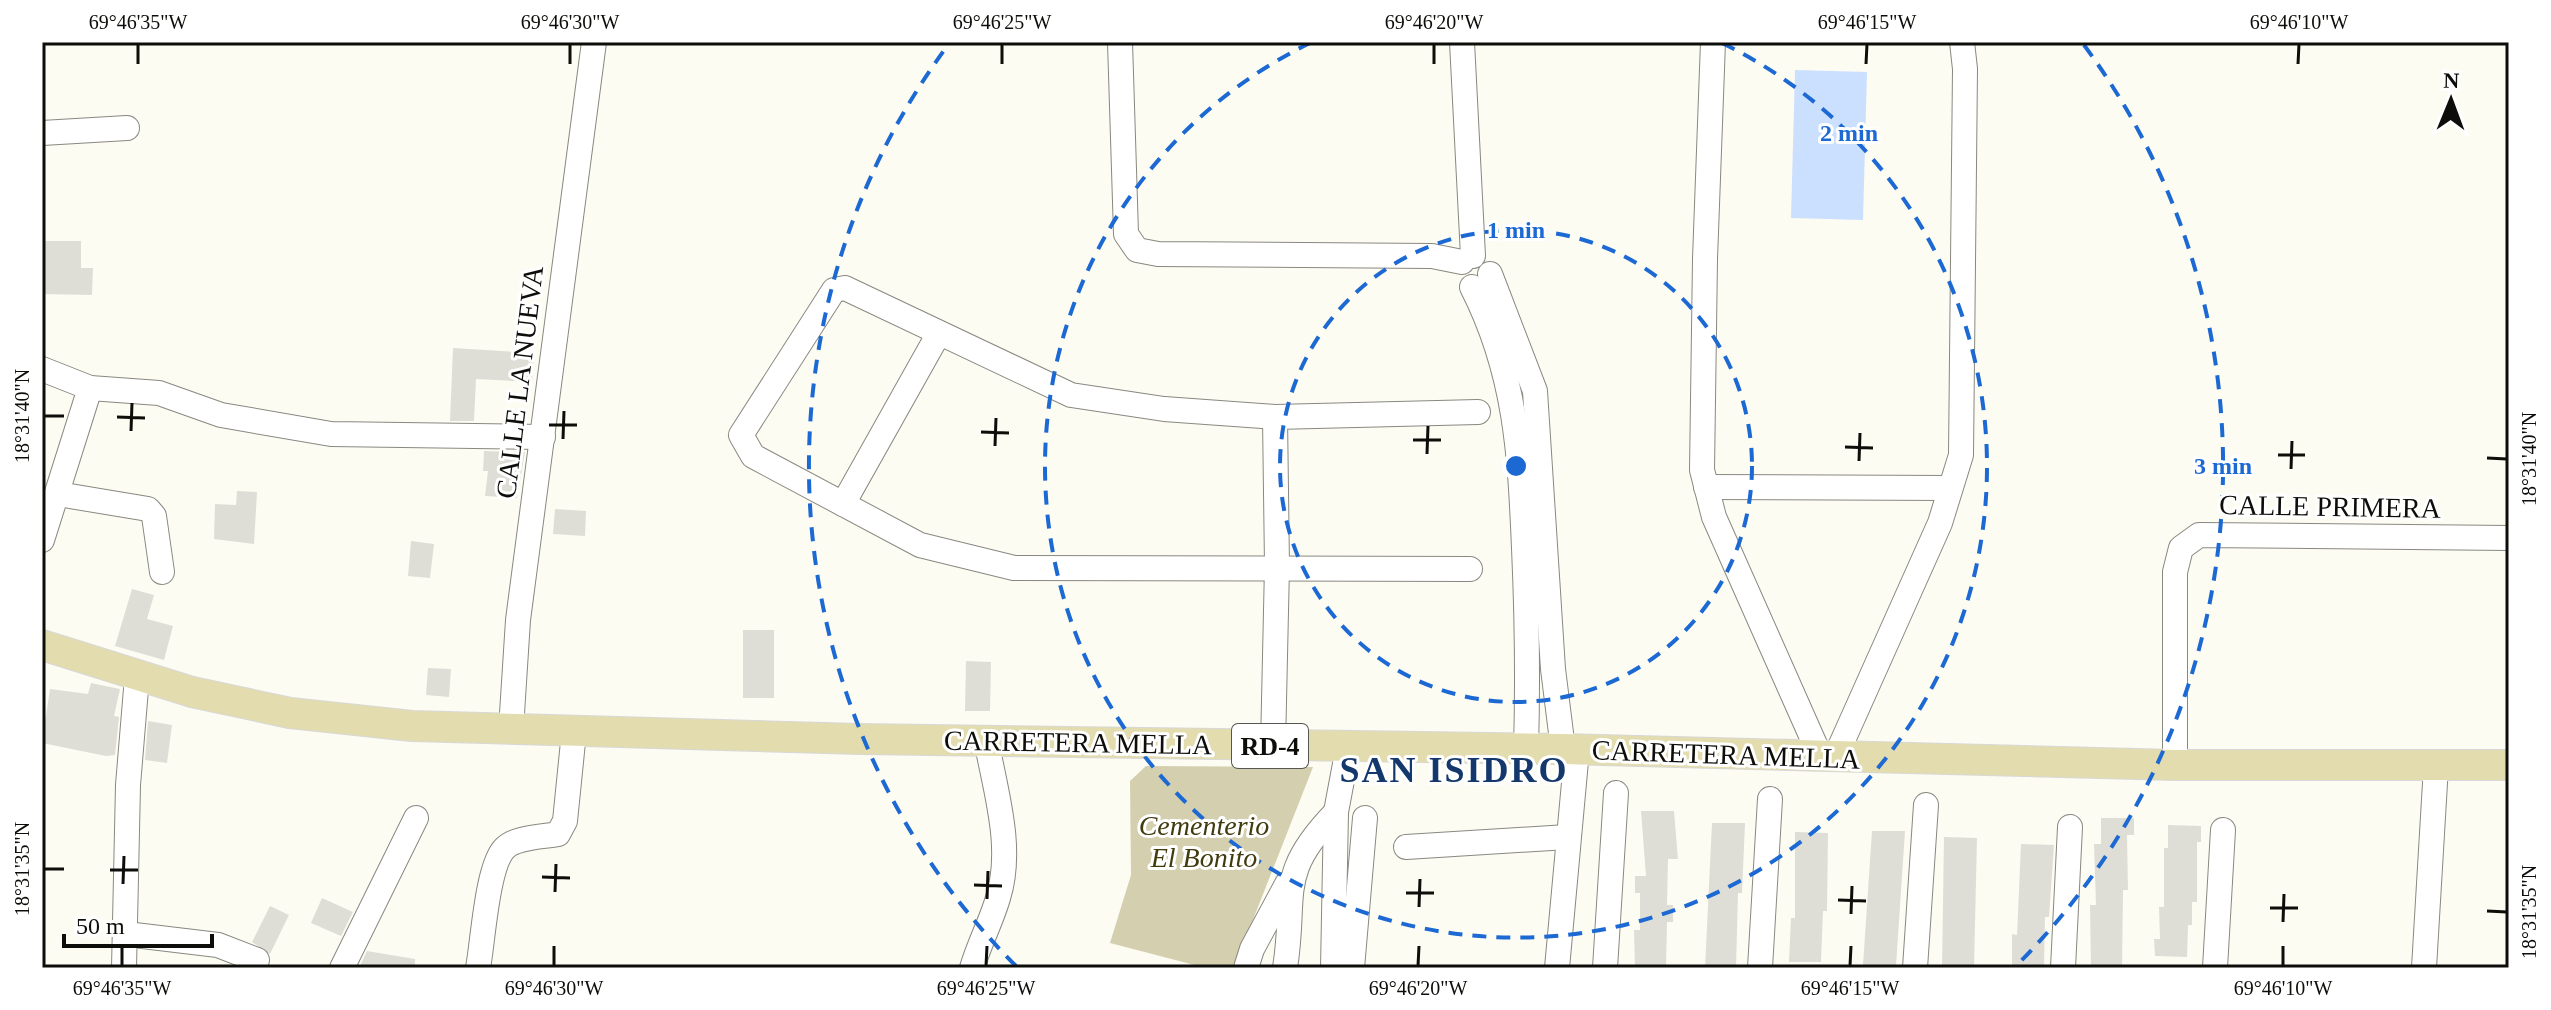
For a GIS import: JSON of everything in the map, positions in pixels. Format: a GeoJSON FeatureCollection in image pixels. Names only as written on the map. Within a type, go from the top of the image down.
{"type":"FeatureCollection","features":[{"type":"Feature","properties":{"kind":"main road","name":"CARRETERA MELLA"},"geometry":{"type":"LineString","coordinates":[[42,645],[137,677],[290,713],[412,726],[1348,748],[1570,749],[2175,765],[2509,765]]}},
{"type":"Feature","properties":{"kind":"street","name":"CALLE LA NUEVA"},"geometry":{"type":"LineString","coordinates":[[511,729],[518,620],[594,42]]}},
{"type":"Feature","properties":{"kind":"street"},"geometry":{"type":"LineString","coordinates":[[1120,42],[1126,234],[1137,250],[1158,254],[1432,256],[1468,259]]}},
{"type":"Feature","properties":{"kind":"street"},"geometry":{"type":"LineString","coordinates":[[1462,42],[1468,259],[1460,277],[1481,281]]}},
{"type":"Feature","properties":{"kind":"street"},"geometry":{"type":"LineString","coordinates":[[1713,42],[1705,259],[1702,470],[1714,517],[1828,758]]}},
{"type":"Feature","properties":{"kind":"street"},"geometry":{"type":"LineString","coordinates":[[1828,758],[1940,523],[1948,488],[1961,455],[1965,84],[1962,42]]}},
{"type":"Feature","properties":{"kind":"street"},"geometry":{"type":"LineString","coordinates":[[42,133],[127,128]]}},
{"type":"Feature","properties":{"kind":"street"},"geometry":{"type":"LineString","coordinates":[[1481,281],[1514,406],[1518,435],[1529,671],[1526,749]]}},
{"type":"Feature","properties":{"kind":"street"},"geometry":{"type":"LineString","coordinates":[[1481,281],[1535,391],[1553,669],[1570,749],[1557,968]]}},
{"type":"Feature","properties":{"kind":"street"},"geometry":{"type":"LineString","coordinates":[[1470,569],[1277,566],[1014,568],[920,545],[753,456],[741,435],[834,290],[845,288],[1071,395],[1164,409],[1275,417],[1478,412]]}},
{"type":"Feature","properties":{"kind":"street"},"geometry":{"type":"LineString","coordinates":[[843,504],[939,333]]}},
{"type":"Feature","properties":{"kind":"street"},"geometry":{"type":"LineString","coordinates":[[42,369],[90,388],[159,393],[221,415],[331,434],[543,437]]}},
{"type":"Feature","properties":{"kind":"street"},"geometry":{"type":"LineString","coordinates":[[42,540],[90,388]]}},
{"type":"Feature","properties":{"kind":"street"},"geometry":{"type":"LineString","coordinates":[[1273,746],[1277,566],[1275,417]]}},
{"type":"Feature","properties":{"kind":"street"},"geometry":{"type":"LineString","coordinates":[[1706,487],[1948,488]]}},
{"type":"Feature","properties":{"kind":"street"},"geometry":{"type":"LineString","coordinates":[[50,507],[148,509],[154,516],[162,572]]}},
{"type":"Feature","properties":{"kind":"street","name":"CALLE PRIMERA"},"geometry":{"type":"LineString","coordinates":[[2175,765],[2175,572],[2181,548],[2199,535],[2509,538]]}},
{"type":"Feature","properties":{"kind":"street"},"geometry":{"type":"LineString","coordinates":[[124,968],[128,785],[137,677]]}},
{"type":"Feature","properties":{"kind":"street"},"geometry":{"type":"LineString","coordinates":[[478,968],[494,866],[504,848],[517,841],[558,834],[565,821],[574,732]]}},
{"type":"Feature","properties":{"kind":"street"},"geometry":{"type":"LineString","coordinates":[[972,968],[999,897],[1004,863],[1003,834],[986,739]]}},
{"type":"Feature","properties":{"kind":"street"},"geometry":{"type":"LineString","coordinates":[[1333,968],[1336,812],[1348,748]]}},
{"type":"Feature","properties":{"kind":"street"},"geometry":{"type":"LineString","coordinates":[[2424,968],[2436,766]]}},
{"type":"Feature","properties":{"kind":"street"},"geometry":{"type":"LineString","coordinates":[[1605,968],[1616,793]]}},
{"type":"Feature","properties":{"kind":"street"},"geometry":{"type":"LineString","coordinates":[[1760,968],[1770,799]]}},
{"type":"Feature","properties":{"kind":"street"},"geometry":{"type":"LineString","coordinates":[[1915,968],[1926,805]]}},
{"type":"Feature","properties":{"kind":"street"},"geometry":{"type":"LineString","coordinates":[[1246,968],[1252,949],[1306,844],[1336,812]]}},
{"type":"Feature","properties":{"kind":"street"},"geometry":{"type":"LineString","coordinates":[[342,968],[416,818]]}},
{"type":"Feature","properties":{"kind":"street"},"geometry":{"type":"LineString","coordinates":[[1352,968],[1365,818]]}},
{"type":"Feature","properties":{"kind":"street"},"geometry":{"type":"LineString","coordinates":[[2063,968],[2070,827]]}},
{"type":"Feature","properties":{"kind":"street"},"geometry":{"type":"LineString","coordinates":[[2215,968],[2223,830]]}},
{"type":"Feature","properties":{"kind":"street"},"geometry":{"type":"LineString","coordinates":[[1406,847],[1567,837]]}},
{"type":"Feature","properties":{"kind":"street"},"geometry":{"type":"LineString","coordinates":[[1285,968],[1292,875]]}},
{"type":"Feature","properties":{"kind":"street"},"geometry":{"type":"LineString","coordinates":[[126,934],[218,945],[257,960]]}},
{"type":"Feature","properties":{"kind":"green space","name":"Cementerio El Bonito"},"geometry":{"type":"Polygon","coordinates":[[[1146,766],[1313,767],[1234,968],[1206,968],[1110,943],[1131,875],[1130,781],[1146,766]]]}},
{"type":"Feature","properties":{"kind":"water"},"geometry":{"type":"Polygon","coordinates":[[[1795,70],[1867,72],[1863,220],[1791,218],[1795,70]]]}},
{"type":"Feature","properties":{"kind":"building"},"geometry":{"type":"Polygon","coordinates":[[[42,241],[81,241],[81,268],[93,268],[92,295],[42,294],[42,241]]]}},
{"type":"Feature","properties":{"kind":"building"},"geometry":{"type":"Polygon","coordinates":[[[453,348],[534,353],[532,382],[476,379],[474,421],[450,421],[453,348]]]}},
{"type":"Feature","properties":{"kind":"building"},"geometry":{"type":"Polygon","coordinates":[[[484,451],[525,452],[517,498],[485,496],[488,471],[483,471],[484,451]]]}},
{"type":"Feature","properties":{"kind":"building"},"geometry":{"type":"Polygon","coordinates":[[[237,491],[257,492],[254,544],[214,539],[215,504],[236,505],[237,491]]]}},
{"type":"Feature","properties":{"kind":"building"},"geometry":{"type":"Polygon","coordinates":[[[555,509],[586,511],[585,536],[553,534],[555,509]]]}},
{"type":"Feature","properties":{"kind":"building"},"geometry":{"type":"Polygon","coordinates":[[[411,541],[434,544],[430,578],[408,576],[411,541]]]}},
{"type":"Feature","properties":{"kind":"building"},"geometry":{"type":"Polygon","coordinates":[[[132,589],[154,595],[147,619],[173,626],[164,660],[115,646],[132,589]]]}},
{"type":"Feature","properties":{"kind":"building"},"geometry":{"type":"Polygon","coordinates":[[[743,630],[774,630],[774,698],[743,698],[743,630]]]}},
{"type":"Feature","properties":{"kind":"building"},"geometry":{"type":"Polygon","coordinates":[[[966,661],[991,662],[990,711],[965,711],[966,661]]]}},
{"type":"Feature","properties":{"kind":"building"},"geometry":{"type":"Polygon","coordinates":[[[428,668],[451,669],[449,697],[426,695],[428,668]]]}},
{"type":"Feature","properties":{"kind":"building"},"geometry":{"type":"Polygon","coordinates":[[[91,683],[120,689],[114,716],[119,717],[115,755],[106,756],[42,743],[50,689],[88,694],[91,683]]]}},
{"type":"Feature","properties":{"kind":"building"},"geometry":{"type":"Polygon","coordinates":[[[148,721],[172,725],[167,763],[145,760],[148,721]]]}},
{"type":"Feature","properties":{"kind":"building"},"geometry":{"type":"Polygon","coordinates":[[[1641,811],[1674,811],[1678,859],[1668,859],[1667,905],[1673,905],[1673,922],[1667,922],[1666,968],[1635,968],[1634,930],[1640,930],[1640,893],[1635,893],[1635,876],[1646,876],[1641,811]]]}},
{"type":"Feature","properties":{"kind":"building"},"geometry":{"type":"Polygon","coordinates":[[[2101,818],[2134,818],[2134,835],[2127,835],[2128,890],[2123,890],[2122,968],[2091,968],[2090,905],[2096,905],[2094,844],[2101,844],[2101,818]]]}},
{"type":"Feature","properties":{"kind":"building"},"geometry":{"type":"Polygon","coordinates":[[[1712,823],[1745,823],[1742,893],[1738,893],[1736,968],[1705,968],[1712,823]]]}},
{"type":"Feature","properties":{"kind":"building"},"geometry":{"type":"Polygon","coordinates":[[[2168,825],[2201,826],[2201,842],[2197,842],[2197,902],[2192,902],[2187,957],[2155,956],[2154,939],[2160,939],[2159,907],[2164,907],[2164,848],[2168,848],[2168,825]]]}},
{"type":"Feature","properties":{"kind":"building"},"geometry":{"type":"Polygon","coordinates":[[[1872,831],[1905,831],[1896,966],[1863,965],[1872,831]]]}},
{"type":"Feature","properties":{"kind":"building"},"geometry":{"type":"Polygon","coordinates":[[[1795,832],[1828,833],[1827,911],[1823,911],[1821,962],[1789,962],[1791,918],[1795,918],[1795,832]]]}},
{"type":"Feature","properties":{"kind":"building"},"geometry":{"type":"Polygon","coordinates":[[[1944,837],[1977,838],[1974,968],[1942,968],[1944,837]]]}},
{"type":"Feature","properties":{"kind":"building"},"geometry":{"type":"Polygon","coordinates":[[[2021,844],[2054,845],[2049,917],[2045,917],[2044,968],[2012,968],[2012,934],[2017,935],[2021,844]]]}},
{"type":"Feature","properties":{"kind":"building"},"geometry":{"type":"Polygon","coordinates":[[[322,898],[353,912],[341,936],[311,923],[322,898]]]}},
{"type":"Feature","properties":{"kind":"building"},"geometry":{"type":"Polygon","coordinates":[[[270,906],[289,915],[270,954],[252,942],[270,906]]]}},
{"type":"Feature","properties":{"kind":"building"},"geometry":{"type":"Polygon","coordinates":[[[367,951],[415,959],[415,968],[359,968],[367,951]]]}},
{"type":"Feature","properties":{"kind":"district","name":"SAN ISIDRO"},"geometry":{"type":"Point","coordinates":[1454,769]}}]}
